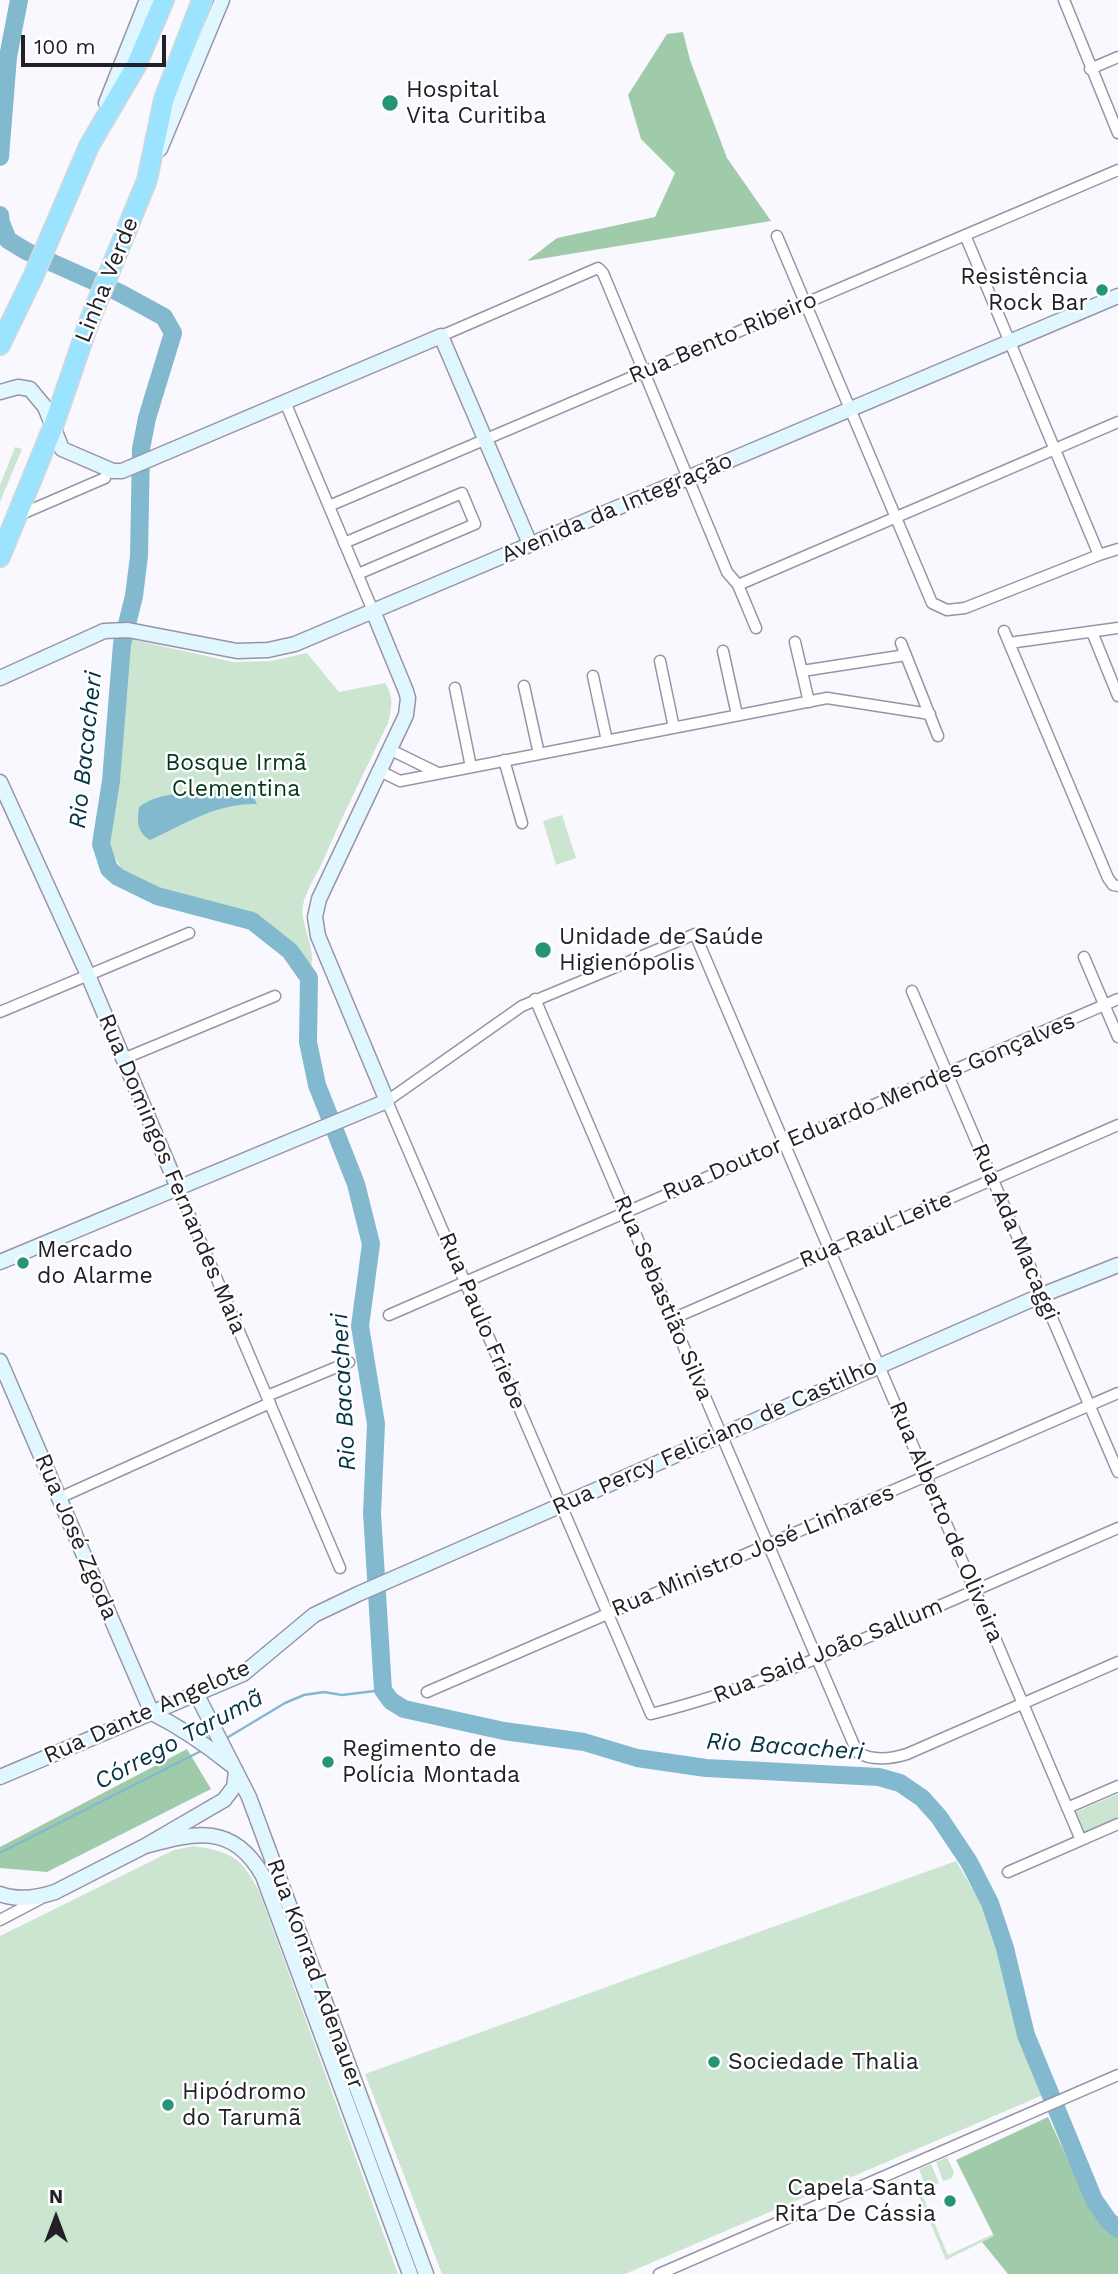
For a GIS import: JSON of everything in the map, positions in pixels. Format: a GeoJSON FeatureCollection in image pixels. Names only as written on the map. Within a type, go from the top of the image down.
{"type":"FeatureCollection","features":[{"type":"Feature","properties":{"kind":"highway"},"geometry":{"type":"LineString","coordinates":[[0,345],[33,277],[89,146],[136,66],[164,0]]}},
{"type":"Feature","properties":{"kind":"highway","name":"Linha Verde"},"geometry":{"type":"LineString","coordinates":[[0,556],[53,427],[97,304],[147,180],[168,88],[202,0]]}},
{"type":"Feature","properties":{"kind":"main road"},"geometry":{"type":"LineString","coordinates":[[89,146],[147,0]]}},
{"type":"Feature","properties":{"kind":"main road"},"geometry":{"type":"LineString","coordinates":[[147,180],[222,0]]}},
{"type":"Feature","properties":{"kind":"main road","name":"Avenida da Integração"},"geometry":{"type":"LineString","coordinates":[[0,678],[104,631],[135,632],[223,649],[268,650],[295,644],[1118,296]]}},
{"type":"Feature","properties":{"kind":"main road"},"geometry":{"type":"LineString","coordinates":[[0,392],[18,387],[30,389],[45,407],[59,445],[66,452],[113,471],[122,471],[441,336],[530,544]]}},
{"type":"Feature","properties":{"kind":"main road"},"geometry":{"type":"LineString","coordinates":[[373,611],[408,698],[403,724],[380,771]]}},
{"type":"Feature","properties":{"kind":"main road","name":"Rua Paulo Friebe"},"geometry":{"type":"LineString","coordinates":[[380,771],[319,899],[315,917],[316,927],[387,1101]]}},
{"type":"Feature","properties":{"kind":"main road","name":"Rua Domingos Fernandes Maia"},"geometry":{"type":"LineString","coordinates":[[0,782],[88,975],[178,1188]]}},
{"type":"Feature","properties":{"kind":"main road"},"geometry":{"type":"LineString","coordinates":[[0,1262],[387,1101]]}},
{"type":"Feature","properties":{"kind":"main road","name":"Rua Percy Feliciano de Castilho"},"geometry":{"type":"LineString","coordinates":[[1042,1295],[1073,1276],[1118,1256]]}},
{"type":"Feature","properties":{"kind":"main road","name":"Rua Percy Feliciano de Castilho"},"geometry":{"type":"LineString","coordinates":[[358,1594],[1042,1295],[1118,1265]]}},
{"type":"Feature","properties":{"kind":"main road","name":"Rua José Zgoda"},"geometry":{"type":"LineString","coordinates":[[0,1361],[152,1713]]}},
{"type":"Feature","properties":{"kind":"main road","name":"Rua Dante Angelote"},"geometry":{"type":"LineString","coordinates":[[0,1776],[243,1674],[314,1615],[358,1594]]}},
{"type":"Feature","properties":{"kind":"main road"},"geometry":{"type":"LineString","coordinates":[[197,1695],[222,1752]]}},
{"type":"Feature","properties":{"kind":"main road","name":"Rua Konrad Adenauer"},"geometry":{"type":"LineString","coordinates":[[152,1713],[222,1752],[235,1769],[249,1797],[426,2274]]}},
{"type":"Feature","properties":{"kind":"main road"},"geometry":{"type":"LineString","coordinates":[[0,1894],[18,1899],[55,1892],[145,1846],[224,1800],[234,1787],[235,1769]]}},
{"type":"Feature","properties":{"kind":"main road","name":"Rua Konrad Adenauer"},"geometry":{"type":"LineString","coordinates":[[145,1846],[178,1837],[209,1835],[233,1843],[257,1866],[263,1876],[410,2274]]}},
{"type":"Feature","properties":{"kind":"street"},"geometry":{"type":"LineString","coordinates":[[1064,0],[1118,133]]}},
{"type":"Feature","properties":{"kind":"street"},"geometry":{"type":"LineString","coordinates":[[1090,69],[1118,57]]}},
{"type":"Feature","properties":{"kind":"street","name":"Rua Bento Ribeiro"},"geometry":{"type":"LineString","coordinates":[[329,506],[1118,170]]}},
{"type":"Feature","properties":{"kind":"street"},"geometry":{"type":"LineString","coordinates":[[965,235],[1099,555]]}},
{"type":"Feature","properties":{"kind":"street"},"geometry":{"type":"LineString","coordinates":[[776,236],[932,603],[947,610],[965,608],[1118,549]]}},
{"type":"Feature","properties":{"kind":"street"},"geometry":{"type":"LineString","coordinates":[[441,336],[597,268],[603,273],[727,572],[738,585],[756,628]]}},
{"type":"Feature","properties":{"kind":"street"},"geometry":{"type":"LineString","coordinates":[[285,402],[373,611]]}},
{"type":"Feature","properties":{"kind":"street"},"geometry":{"type":"LineString","coordinates":[[738,585],[1118,422]]}},
{"type":"Feature","properties":{"kind":"street"},"geometry":{"type":"LineString","coordinates":[[17,516],[105,478]]}},
{"type":"Feature","properties":{"kind":"street"},"geometry":{"type":"LineString","coordinates":[[344,543],[462,493],[475,524],[358,574]]}},
{"type":"Feature","properties":{"kind":"street"},"geometry":{"type":"LineString","coordinates":[[1009,643],[1118,628]]}},
{"type":"Feature","properties":{"kind":"street"},"geometry":{"type":"LineString","coordinates":[[1004,631],[1108,878],[1113,885],[1118,886]]}},
{"type":"Feature","properties":{"kind":"street"},"geometry":{"type":"LineString","coordinates":[[1092,632],[1118,696]]}},
{"type":"Feature","properties":{"kind":"street"},"geometry":{"type":"LineString","coordinates":[[795,642],[809,702]]}},
{"type":"Feature","properties":{"kind":"street"},"geometry":{"type":"LineString","coordinates":[[901,643],[938,736]]}},
{"type":"Feature","properties":{"kind":"street"},"geometry":{"type":"LineString","coordinates":[[723,651],[737,715]]}},
{"type":"Feature","properties":{"kind":"street"},"geometry":{"type":"LineString","coordinates":[[802,671],[906,655]]}},
{"type":"Feature","properties":{"kind":"street"},"geometry":{"type":"LineString","coordinates":[[660,661],[674,728]]}},
{"type":"Feature","properties":{"kind":"street"},"geometry":{"type":"LineString","coordinates":[[593,676],[607,741]]}},
{"type":"Feature","properties":{"kind":"street"},"geometry":{"type":"LineString","coordinates":[[524,686],[539,754]]}},
{"type":"Feature","properties":{"kind":"street"},"geometry":{"type":"LineString","coordinates":[[454,688],[471,767]]}},
{"type":"Feature","properties":{"kind":"street"},"geometry":{"type":"LineString","coordinates":[[380,771],[400,780],[827,698],[930,714]]}},
{"type":"Feature","properties":{"kind":"street"},"geometry":{"type":"LineString","coordinates":[[391,750],[438,773]]}},
{"type":"Feature","properties":{"kind":"street"},"geometry":{"type":"LineString","coordinates":[[504,760],[522,823]]}},
{"type":"Feature","properties":{"kind":"street"},"geometry":{"type":"LineString","coordinates":[[0,1012],[189,933]]}},
{"type":"Feature","properties":{"kind":"street","name":"Rua Alberto de Oliveira"},"geometry":{"type":"LineString","coordinates":[[535,999],[695,933],[1081,1840]]}},
{"type":"Feature","properties":{"kind":"street"},"geometry":{"type":"LineString","coordinates":[[1084,957],[1118,1037]]}},
{"type":"Feature","properties":{"kind":"street","name":"Rua Ada Macaggi"},"geometry":{"type":"LineString","coordinates":[[912,991],[1118,1472]]}},
{"type":"Feature","properties":{"kind":"street"},"geometry":{"type":"LineString","coordinates":[[123,1059],[275,996]]}},
{"type":"Feature","properties":{"kind":"street"},"geometry":{"type":"LineString","coordinates":[[387,1101],[535,999]]}},
{"type":"Feature","properties":{"kind":"street","name":"Rua Sebastião Silva"},"geometry":{"type":"LineString","coordinates":[[535,999],[857,1752],[880,1758],[907,1754],[1023,1704]]}},
{"type":"Feature","properties":{"kind":"street","name":"Rua Doutor Eduardo Mendes Gonçalves"},"geometry":{"type":"LineString","coordinates":[[389,1315],[1118,999]]}},
{"type":"Feature","properties":{"kind":"street","name":"Rua Paulo Friebe"},"geometry":{"type":"LineString","coordinates":[[387,1101],[651,1714]]}},
{"type":"Feature","properties":{"kind":"street","name":"Rua Raul Leite"},"geometry":{"type":"LineString","coordinates":[[672,1319],[1118,1125]]}},
{"type":"Feature","properties":{"kind":"street","name":"Rua Domingos Fernandes Maia"},"geometry":{"type":"LineString","coordinates":[[178,1188],[340,1568]]}},
{"type":"Feature","properties":{"kind":"street"},"geometry":{"type":"LineString","coordinates":[[59,1498],[349,1362]]}},
{"type":"Feature","properties":{"kind":"street","name":"Rua Ministro José Linhares"},"geometry":{"type":"LineString","coordinates":[[427,1692],[1118,1393]]}},
{"type":"Feature","properties":{"kind":"street","name":"Rua Said João Sallum"},"geometry":{"type":"LineString","coordinates":[[651,1714],[727,1694],[818,1659],[1118,1528]]}},
{"type":"Feature","properties":{"kind":"street"},"geometry":{"type":"LineString","coordinates":[[1023,1704],[1118,1662]]}},
{"type":"Feature","properties":{"kind":"street"},"geometry":{"type":"LineString","coordinates":[[1068,1808],[1118,1786]]}},
{"type":"Feature","properties":{"kind":"street"},"geometry":{"type":"LineString","coordinates":[[1008,1872],[1118,1824]]}},
{"type":"Feature","properties":{"kind":"street"},"geometry":{"type":"LineString","coordinates":[[0,1920],[55,1892]]}},
{"type":"Feature","properties":{"kind":"street"},"geometry":{"type":"LineString","coordinates":[[659,2274],[1118,2076]]}},
{"type":"Feature","properties":{"kind":"green space"},"geometry":{"type":"Polygon","coordinates":[[[683,32],[690,60],[727,158],[771,221],[527,261],[557,238],[655,217],[675,173],[641,139],[628,95],[667,34],[683,32]]]}},
{"type":"Feature","properties":{"kind":"green space"},"geometry":{"type":"Polygon","coordinates":[[[15,447],[22,449],[0,502],[0,485],[15,447]]]}},
{"type":"Feature","properties":{"kind":"green space","name":"Bosque Irmã Clementina"},"geometry":{"type":"Polygon","coordinates":[[[130,639],[233,662],[271,661],[307,653],[339,692],[385,683],[388,688],[391,703],[388,723],[304,899],[304,922],[312,959],[307,973],[291,950],[253,920],[163,891],[124,873],[109,847],[120,779],[130,639]]]}},
{"type":"Feature","properties":{"kind":"green space"},"geometry":{"type":"Polygon","coordinates":[[[562,815],[576,858],[556,865],[543,821],[562,815]]]}},
{"type":"Feature","properties":{"kind":"green space"},"geometry":{"type":"Polygon","coordinates":[[[187,1749],[211,1789],[47,1872],[0,1868],[0,1847],[187,1749]]]}},
{"type":"Feature","properties":{"kind":"green space"},"geometry":{"type":"Polygon","coordinates":[[[1118,1794],[1118,1819],[1085,1833],[1076,1812],[1118,1794]]]}},
{"type":"Feature","properties":{"kind":"green space","name":"Hipódromo do Tarumã"},"geometry":{"type":"Polygon","coordinates":[[[194,1846],[218,1851],[235,1859],[248,1872],[260,1894],[398,2274],[0,2274],[0,1936],[174,1850],[194,1846]]]}},
{"type":"Feature","properties":{"kind":"green space","name":"Sociedade Thalia"},"geometry":{"type":"Polygon","coordinates":[[[956,1861],[980,1902],[1002,1953],[1012,2010],[1043,2095],[625,2274],[442,2274],[365,2074],[956,1861]]]}},
{"type":"Feature","properties":{"kind":"green space"},"geometry":{"type":"Polygon","coordinates":[[[1048,2117],[1088,2203],[1118,2228],[1118,2274],[1008,2274],[982,2242],[994,2236],[956,2160],[1048,2117]]]}},
{"type":"Feature","properties":{"kind":"green space"},"geometry":{"type":"Polygon","coordinates":[[[947,2157],[954,2172],[952,2178],[943,2181],[936,2162],[947,2157]]]}},
{"type":"Feature","properties":{"kind":"green space"},"geometry":{"type":"Polygon","coordinates":[[[931,2164],[939,2183],[932,2186],[924,2183],[919,2169],[931,2164]]]}},
{"type":"Feature","properties":{"kind":"green space"},"geometry":{"type":"Polygon","coordinates":[[[916,2180],[948,2255],[993,2234],[994,2236],[946,2260],[913,2182],[916,2180]]]}},
{"type":"Feature","properties":{"kind":"water"},"geometry":{"type":"Polygon","coordinates":[[[250,790],[257,804],[214,811],[150,840],[140,830],[139,807],[147,802],[177,794],[250,790]]]}},
{"type":"Feature","properties":{"kind":"waterway","name":"Rio Bacacheri"},"geometry":{"type":"LineString","coordinates":[[0,157],[8,57],[19,0]]}},
{"type":"Feature","properties":{"kind":"waterway","name":"Rio Bacacheri"},"geometry":{"type":"LineString","coordinates":[[0,215],[8,240],[164,317],[173,333],[147,418],[141,449],[139,556],[134,596],[122,644],[111,781],[101,844],[109,869],[118,877],[157,896],[252,921],[290,951],[309,978],[308,1042],[317,1085],[356,1184],[371,1244],[360,1326],[376,1424],[372,1513],[383,1690],[391,1701],[404,1709],[504,1731],[584,1742],[637,1758],[706,1768],[879,1777],[900,1783],[922,1798],[939,1817],[969,1862],[990,1903],[1005,1948],[1026,2035],[1094,2200],[1118,2229]]}},
{"type":"Feature","properties":{"kind":"waterway","name":"Córrego Tarumã"},"geometry":{"type":"LineString","coordinates":[[225,1739],[285,1703],[304,1695],[324,1692],[342,1695],[383,1690]]}},
{"type":"Feature","properties":{"kind":"waterway","name":"Córrego Tarumã"},"geometry":{"type":"LineString","coordinates":[[0,1853],[203,1750]]}},
{"type":"Feature","properties":{"kind":"place","name":"Hospital Vita Curitiba"},"geometry":{"type":"Point","coordinates":[390,103]}},
{"type":"Feature","properties":{"kind":"place","name":"Resistência Rock Bar"},"geometry":{"type":"Point","coordinates":[1102,290]}},
{"type":"Feature","properties":{"kind":"place","name":"Unidade de Saúde Higienópolis"},"geometry":{"type":"Point","coordinates":[543,950]}},
{"type":"Feature","properties":{"kind":"place","name":"Mercado do Alarme"},"geometry":{"type":"Point","coordinates":[23,1263]}},
{"type":"Feature","properties":{"kind":"place","name":"Regimento de Polícia Montada"},"geometry":{"type":"Point","coordinates":[328,1762]}},
{"type":"Feature","properties":{"kind":"place","name":"Sociedade Thalia"},"geometry":{"type":"Point","coordinates":[714,2062]}},
{"type":"Feature","properties":{"kind":"place","name":"Hipódromo do Tarumã"},"geometry":{"type":"Point","coordinates":[168,2105]}},
{"type":"Feature","properties":{"kind":"place","name":"Capela Santa Rita De Cássia"},"geometry":{"type":"Point","coordinates":[950,2201]}}]}
